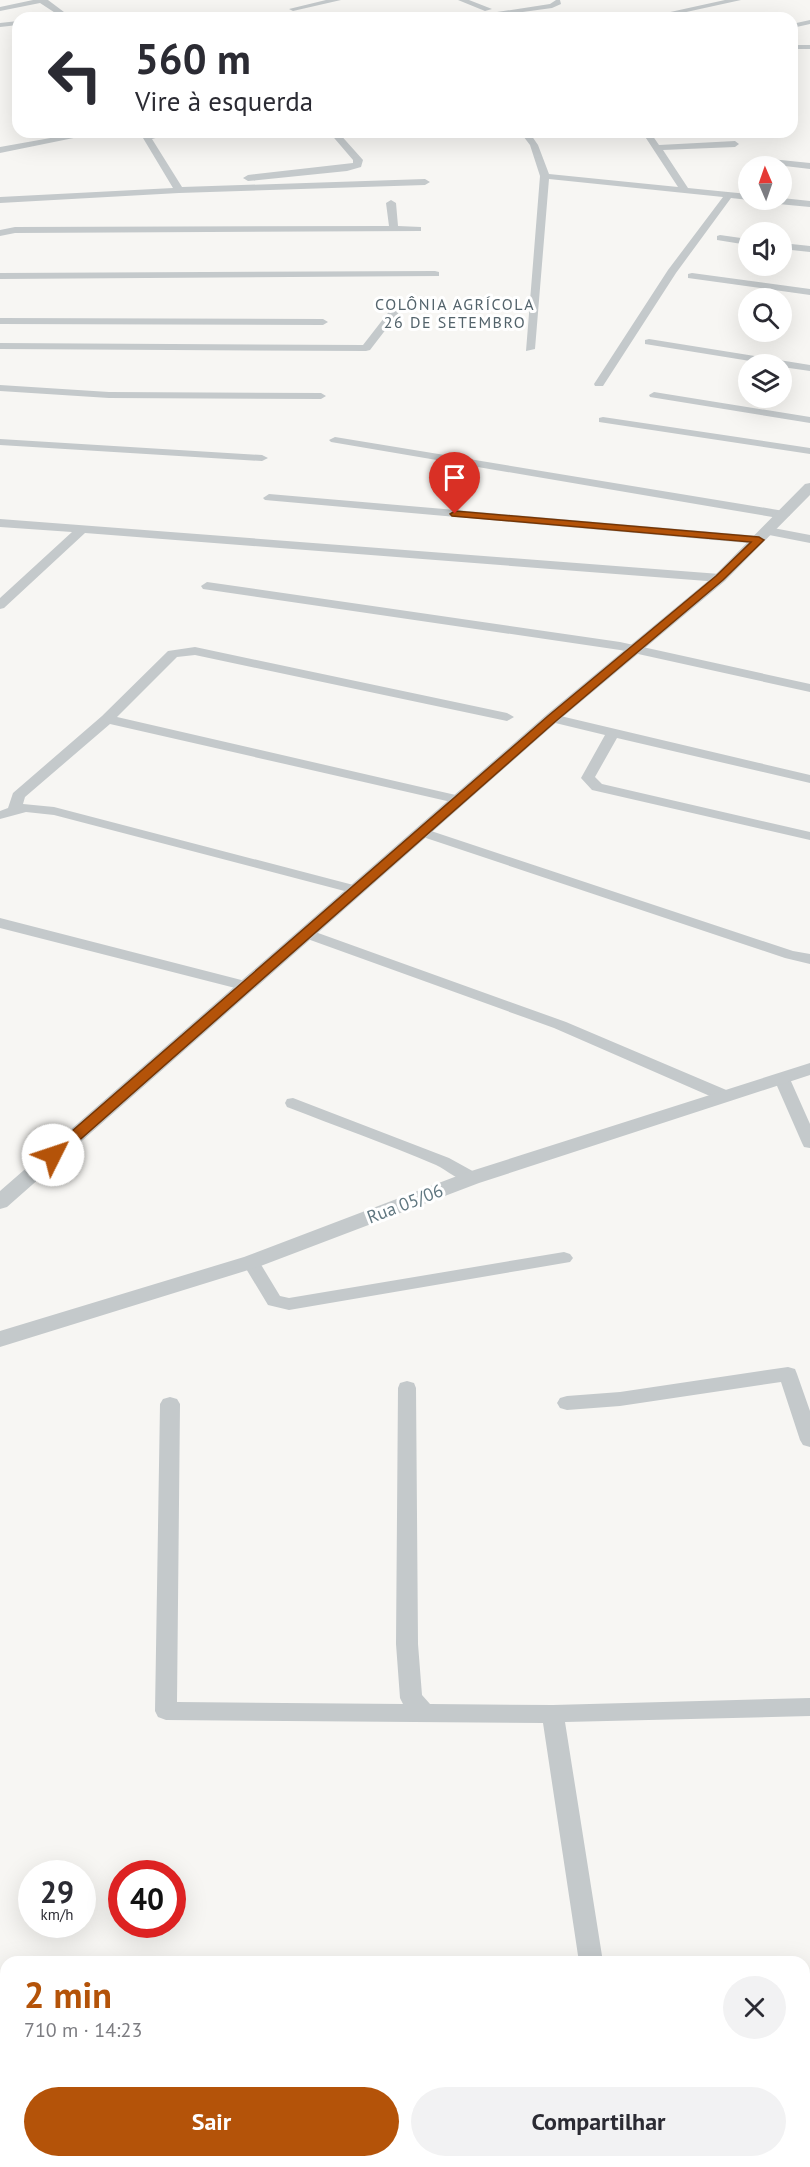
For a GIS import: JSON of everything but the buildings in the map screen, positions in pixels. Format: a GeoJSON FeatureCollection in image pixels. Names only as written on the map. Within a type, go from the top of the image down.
{"type":"FeatureCollection","features":[{"type":"Feature","properties":{"kind":"street"},"geometry":{"type":"LineString","coordinates":[[0,9],[43,0],[60,12]]}},
{"type":"Feature","properties":{"kind":"street"},"geometry":{"type":"LineString","coordinates":[[291,12],[337,0]]}},
{"type":"Feature","properties":{"kind":"street"},"geometry":{"type":"LineString","coordinates":[[462,0],[488,9]]}},
{"type":"Feature","properties":{"kind":"street"},"geometry":{"type":"LineString","coordinates":[[508,12],[557,4],[551,0]]}},
{"type":"Feature","properties":{"kind":"street"},"geometry":{"type":"LineString","coordinates":[[677,12],[737,0]]}},
{"type":"Feature","properties":{"kind":"street"},"geometry":{"type":"LineString","coordinates":[[0,150],[66,138]]}},
{"type":"Feature","properties":{"kind":"street"},"geometry":{"type":"LineString","coordinates":[[147,138],[177,188]]}},
{"type":"Feature","properties":{"kind":"street"},"geometry":{"type":"LineString","coordinates":[[177,188],[358,165],[358,160],[338,138]]}},
{"type":"Feature","properties":{"kind":"street"},"geometry":{"type":"LineString","coordinates":[[529,138],[534,145],[545,176],[530,349]]}},
{"type":"Feature","properties":{"kind":"street"},"geometry":{"type":"LineString","coordinates":[[650,138],[685,191]]}},
{"type":"Feature","properties":{"kind":"street"},"geometry":{"type":"LineString","coordinates":[[657,148],[735,144]]}},
{"type":"Feature","properties":{"kind":"street"},"geometry":{"type":"LineString","coordinates":[[792,164],[810,166]]}},
{"type":"Feature","properties":{"kind":"street"},"geometry":{"type":"LineString","coordinates":[[545,176],[738,196]]}},
{"type":"Feature","properties":{"kind":"street"},"geometry":{"type":"LineString","coordinates":[[0,200],[177,188],[425,182]]}},
{"type":"Feature","properties":{"kind":"street"},"geometry":{"type":"LineString","coordinates":[[599,384],[672,272],[729,195]]}},
{"type":"Feature","properties":{"kind":"street"},"geometry":{"type":"LineString","coordinates":[[792,202],[810,204]]}},
{"type":"Feature","properties":{"kind":"street"},"geometry":{"type":"LineString","coordinates":[[391,203],[394,229]]}},
{"type":"Feature","properties":{"kind":"street"},"geometry":{"type":"LineString","coordinates":[[0,233],[15,230],[418,229]]}},
{"type":"Feature","properties":{"kind":"street"},"geometry":{"type":"LineString","coordinates":[[720,238],[738,241]]}},
{"type":"Feature","properties":{"kind":"street"},"geometry":{"type":"LineString","coordinates":[[792,247],[810,249]]}},
{"type":"Feature","properties":{"kind":"street"},"geometry":{"type":"LineString","coordinates":[[0,276],[435,274]]}},
{"type":"Feature","properties":{"kind":"street"},"geometry":{"type":"LineString","coordinates":[[692,276],[810,292]]}},
{"type":"Feature","properties":{"kind":"street"},"geometry":{"type":"LineString","coordinates":[[0,346],[366,348],[395,311]]}},
{"type":"Feature","properties":{"kind":"street"},"geometry":{"type":"LineString","coordinates":[[0,321],[323,322]]}},
{"type":"Feature","properties":{"kind":"street"},"geometry":{"type":"LineString","coordinates":[[649,342],[810,368]]}},
{"type":"Feature","properties":{"kind":"street"},"geometry":{"type":"LineString","coordinates":[[0,388],[109,395],[321,396]]}},
{"type":"Feature","properties":{"kind":"street"},"geometry":{"type":"LineString","coordinates":[[654,395],[810,420]]}},
{"type":"Feature","properties":{"kind":"street"},"geometry":{"type":"LineString","coordinates":[[603,420],[810,452]]}},
{"type":"Feature","properties":{"kind":"street"},"geometry":{"type":"LineString","coordinates":[[334,440],[784,515]]}},
{"type":"Feature","properties":{"kind":"street"},"geometry":{"type":"LineString","coordinates":[[0,442],[262,458]]}},
{"type":"Feature","properties":{"kind":"street"},"geometry":{"type":"LineString","coordinates":[[0,1202],[552,718],[720,578],[810,487]]}},
{"type":"Feature","properties":{"kind":"street"},"geometry":{"type":"LineString","coordinates":[[269,498],[810,539]]}},
{"type":"Feature","properties":{"kind":"street"},"geometry":{"type":"LineString","coordinates":[[0,523],[720,578]]}},
{"type":"Feature","properties":{"kind":"street"},"geometry":{"type":"LineString","coordinates":[[0,605],[82,529]]}},
{"type":"Feature","properties":{"kind":"street"},"geometry":{"type":"LineString","coordinates":[[207,586],[634,650],[810,688]]}},
{"type":"Feature","properties":{"kind":"street"},"geometry":{"type":"LineString","coordinates":[[15,810],[18,796],[107,720],[173,654],[183,651],[195,651],[507,717]]}},
{"type":"Feature","properties":{"kind":"street"},"geometry":{"type":"LineString","coordinates":[[552,718],[810,779]]}},
{"type":"Feature","properties":{"kind":"street"},"geometry":{"type":"LineString","coordinates":[[107,720],[459,800]]}},
{"type":"Feature","properties":{"kind":"street"},"geometry":{"type":"LineString","coordinates":[[613,733],[588,778],[597,787],[810,836]]}},
{"type":"Feature","properties":{"kind":"street"},"geometry":{"type":"LineString","coordinates":[[0,815],[26,808],[54,811],[356,890]]}},
{"type":"Feature","properties":{"kind":"street"},"geometry":{"type":"LineString","coordinates":[[422,832],[779,951],[810,959]]}},
{"type":"Feature","properties":{"kind":"street"},"geometry":{"type":"LineString","coordinates":[[0,923],[247,986]]}},
{"type":"Feature","properties":{"kind":"street"},"geometry":{"type":"LineString","coordinates":[[307,934],[560,1025],[725,1096]]}},
{"type":"Feature","properties":{"kind":"street","name":"Rua 05/06"},"geometry":{"type":"LineString","coordinates":[[0,1339],[251,1262],[472,1178],[810,1070]]}},
{"type":"Feature","properties":{"kind":"street"},"geometry":{"type":"LineString","coordinates":[[782,1079],[810,1143]]}},
{"type":"Feature","properties":{"kind":"street"},"geometry":{"type":"LineString","coordinates":[[293,1103],[443,1162],[472,1178]]}},
{"type":"Feature","properties":{"kind":"street"},"geometry":{"type":"LineString","coordinates":[[251,1262],[274,1301],[289,1304],[564,1258]]}},
{"type":"Feature","properties":{"kind":"street"},"geometry":{"type":"LineString","coordinates":[[567,1403],[620,1399],[788,1374],[810,1440]]}},
{"type":"Feature","properties":{"kind":"street"},"geometry":{"type":"LineString","coordinates":[[407,1388],[407,1644],[411,1698],[425,1714]]}},
{"type":"Feature","properties":{"kind":"street"},"geometry":{"type":"LineString","coordinates":[[170,1404],[166,1711],[553,1714],[810,1707]]}},
{"type":"Feature","properties":{"kind":"street"},"geometry":{"type":"LineString","coordinates":[[553,1714],[590,1956]]}},
{"type":"Feature","properties":{"kind":"district","name":"COLÔNIA AGRÍCOLA 26 DE SETEMBRO"},"geometry":{"type":"Point","coordinates":[455,313]}},
{"type":"Feature","properties":{"kind":"route"},"geometry":{"type":"LineString","coordinates":[[53,1155],[552,718],[720,578],[759,540],[455,514]]}}]}
